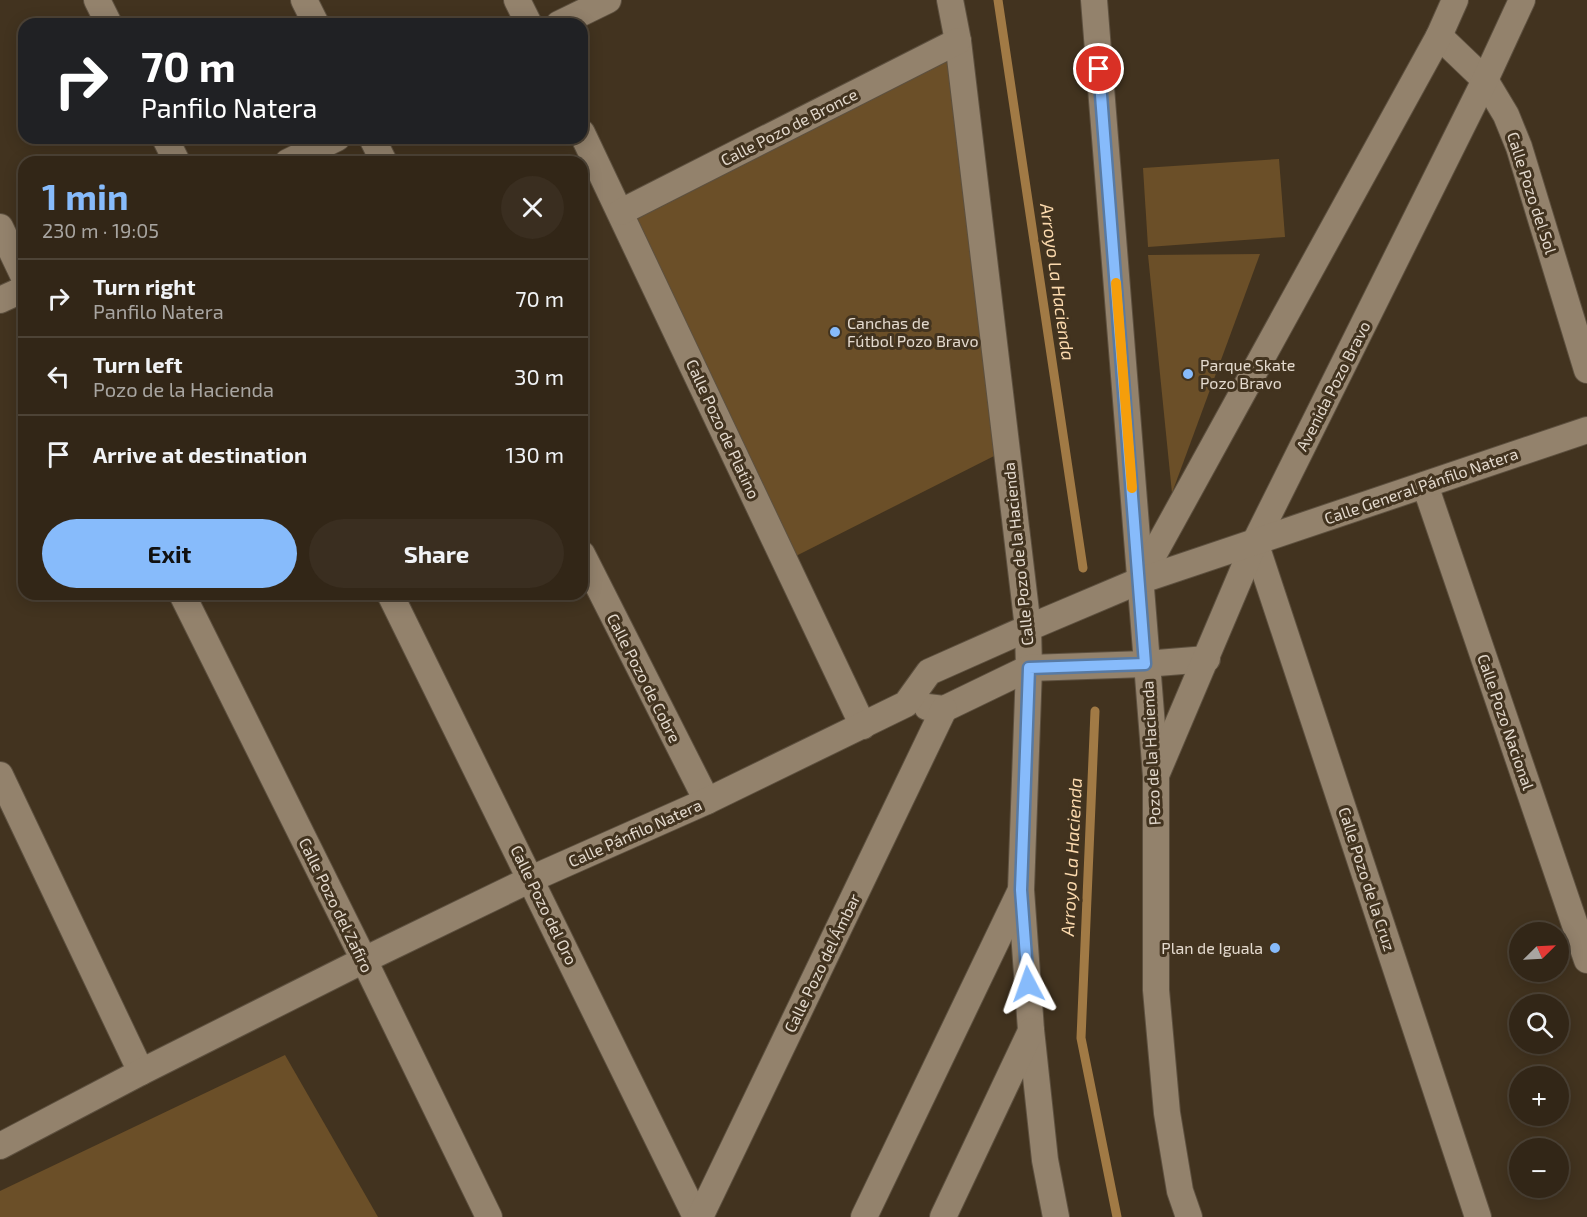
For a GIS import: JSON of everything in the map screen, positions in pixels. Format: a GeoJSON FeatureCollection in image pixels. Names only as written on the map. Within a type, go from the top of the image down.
{"type":"FeatureCollection","features":[{"type":"Feature","properties":{"kind":"street"},"geometry":{"type":"LineString","coordinates":[[97,0],[106,18]]}},
{"type":"Feature","properties":{"kind":"street"},"geometry":{"type":"LineString","coordinates":[[304,0],[313,18]]}},
{"type":"Feature","properties":{"kind":"street"},"geometry":{"type":"LineString","coordinates":[[517,0],[526,18]]}},
{"type":"Feature","properties":{"kind":"street"},"geometry":{"type":"LineString","coordinates":[[571,18],[608,0]]}},
{"type":"Feature","properties":{"kind":"street","name":"Calle Pozo de la Hacienda"},"geometry":{"type":"LineString","coordinates":[[950,0],[958,41],[1028,628],[1029,668],[1021,890],[1031,1030],[1045,1160],[1056,1217]]}},
{"type":"Feature","properties":{"kind":"street","name":"Pozo de la Hacienda"},"geometry":{"type":"LineString","coordinates":[[1094,0],[1145,664],[1156,776],[1156,990],[1167,1113],[1180,1191],[1189,1217]]}},
{"type":"Feature","properties":{"kind":"street"},"geometry":{"type":"LineString","coordinates":[[1139,581],[1439,36],[1455,0]]}},
{"type":"Feature","properties":{"kind":"street","name":"Avenida Pozo Bravo"},"geometry":{"type":"LineString","coordinates":[[1156,776],[1255,542],[1485,80],[1522,0]]}},
{"type":"Feature","properties":{"kind":"street","name":"Calle Pozo del Sol"},"geometry":{"type":"LineString","coordinates":[[1439,36],[1485,80],[1506,115],[1519,147],[1587,370]]}},
{"type":"Feature","properties":{"kind":"street","name":"Calle Pozo de Bronce"},"geometry":{"type":"LineString","coordinates":[[621,212],[958,41]]}},
{"type":"Feature","properties":{"kind":"street"},"geometry":{"type":"LineString","coordinates":[[300,156],[325,144]]}},
{"type":"Feature","properties":{"kind":"street","name":"Calle Pozo de Platino"},"geometry":{"type":"LineString","coordinates":[[587,144],[863,726]]}},
{"type":"Feature","properties":{"kind":"street"},"geometry":{"type":"LineString","coordinates":[[0,227],[18,264]]}},
{"type":"Feature","properties":{"kind":"street"},"geometry":{"type":"LineString","coordinates":[[0,300],[18,292]]}},
{"type":"Feature","properties":{"kind":"street","name":"Calle General Pánfilo Natera"},"geometry":{"type":"LineString","coordinates":[[1028,628],[1139,581],[1587,430]]}},
{"type":"Feature","properties":{"kind":"street","name":"Calle Pozo Nacional"},"geometry":{"type":"LineString","coordinates":[[1425,485],[1587,960]]}},
{"type":"Feature","properties":{"kind":"street","name":"Calle Pozo de la Cruz"},"geometry":{"type":"LineString","coordinates":[[1255,542],[1478,1217]]}},
{"type":"Feature","properties":{"kind":"street","name":"Calle Pozo de Cobre"},"geometry":{"type":"LineString","coordinates":[[588,566],[707,801]]}},
{"type":"Feature","properties":{"kind":"street","name":"Calle Pozo del Zafiro"},"geometry":{"type":"LineString","coordinates":[[185,600],[489,1217]]}},
{"type":"Feature","properties":{"kind":"street","name":"Calle Pozo del Oro"},"geometry":{"type":"LineString","coordinates":[[393,600],[698,1217]]}},
{"type":"Feature","properties":{"kind":"street"},"geometry":{"type":"LineString","coordinates":[[944,709],[929,672],[1028,628]]}},
{"type":"Feature","properties":{"kind":"street"},"geometry":{"type":"LineString","coordinates":[[906,704],[944,709],[1029,668],[1145,664],[1207,659]]}},
{"type":"Feature","properties":{"kind":"street","name":"Calle Pánfilo Natera"},"geometry":{"type":"LineString","coordinates":[[141,1072],[531,879],[707,801],[863,726],[906,704],[929,672]]}},
{"type":"Feature","properties":{"kind":"street","name":"Calle Pozo del Ámbar"},"geometry":{"type":"LineString","coordinates":[[698,1217],[944,709]]}},
{"type":"Feature","properties":{"kind":"street"},"geometry":{"type":"LineString","coordinates":[[0,774],[141,1072],[0,1146]]}},
{"type":"Feature","properties":{"kind":"street"},"geometry":{"type":"LineString","coordinates":[[864,1217],[1021,890]]}},
{"type":"Feature","properties":{"kind":"street"},"geometry":{"type":"LineString","coordinates":[[943,1217],[1031,1030]]}},
{"type":"Feature","properties":{"kind":"shaded area","name":"Canchas de Fútbol Pozo Bravo"},"geometry":{"type":"Polygon","coordinates":[[[956,44],[1004,451],[790,559],[623,214],[956,44]]]}},
{"type":"Feature","properties":{"kind":"shaded area"},"geometry":{"type":"Polygon","coordinates":[[[1279,159],[1285,237],[1148,247],[1143,168],[1279,159]]]}},
{"type":"Feature","properties":{"kind":"shaded area","name":"Parque Skate Pozo Bravo"},"geometry":{"type":"Polygon","coordinates":[[[1260,254],[1172,493],[1148,255],[1260,254]]]}},
{"type":"Feature","properties":{"kind":"shaded area"},"geometry":{"type":"Polygon","coordinates":[[[285,1055],[378,1217],[0,1217],[0,1191],[285,1055]]]}},
{"type":"Feature","properties":{"kind":"waterway","name":"Arroyo La Hacienda"},"geometry":{"type":"LineString","coordinates":[[998,0],[1083,568]]}},
{"type":"Feature","properties":{"kind":"waterway","name":"Arroyo La Hacienda"},"geometry":{"type":"LineString","coordinates":[[1095,711],[1081,1038],[1117,1217]]}},
{"type":"Feature","properties":{"kind":"slow traffic"},"geometry":{"type":"LineString","coordinates":[[1116,283],[1132,488]]}},
{"type":"Feature","properties":{"kind":"place","name":"Canchas de Fútbol Pozo Bravo"},"geometry":{"type":"Point","coordinates":[835,332]}},
{"type":"Feature","properties":{"kind":"place","name":"Parque Skate Pozo Bravo"},"geometry":{"type":"Point","coordinates":[1188,374]}},
{"type":"Feature","properties":{"kind":"place","name":"Plan de Iguala"},"geometry":{"type":"Point","coordinates":[1275,948]}},
{"type":"Feature","properties":{"kind":"route"},"geometry":{"type":"LineString","coordinates":[[1028,984],[1021,890],[1029,668],[1145,664],[1099,69]]}}]}
